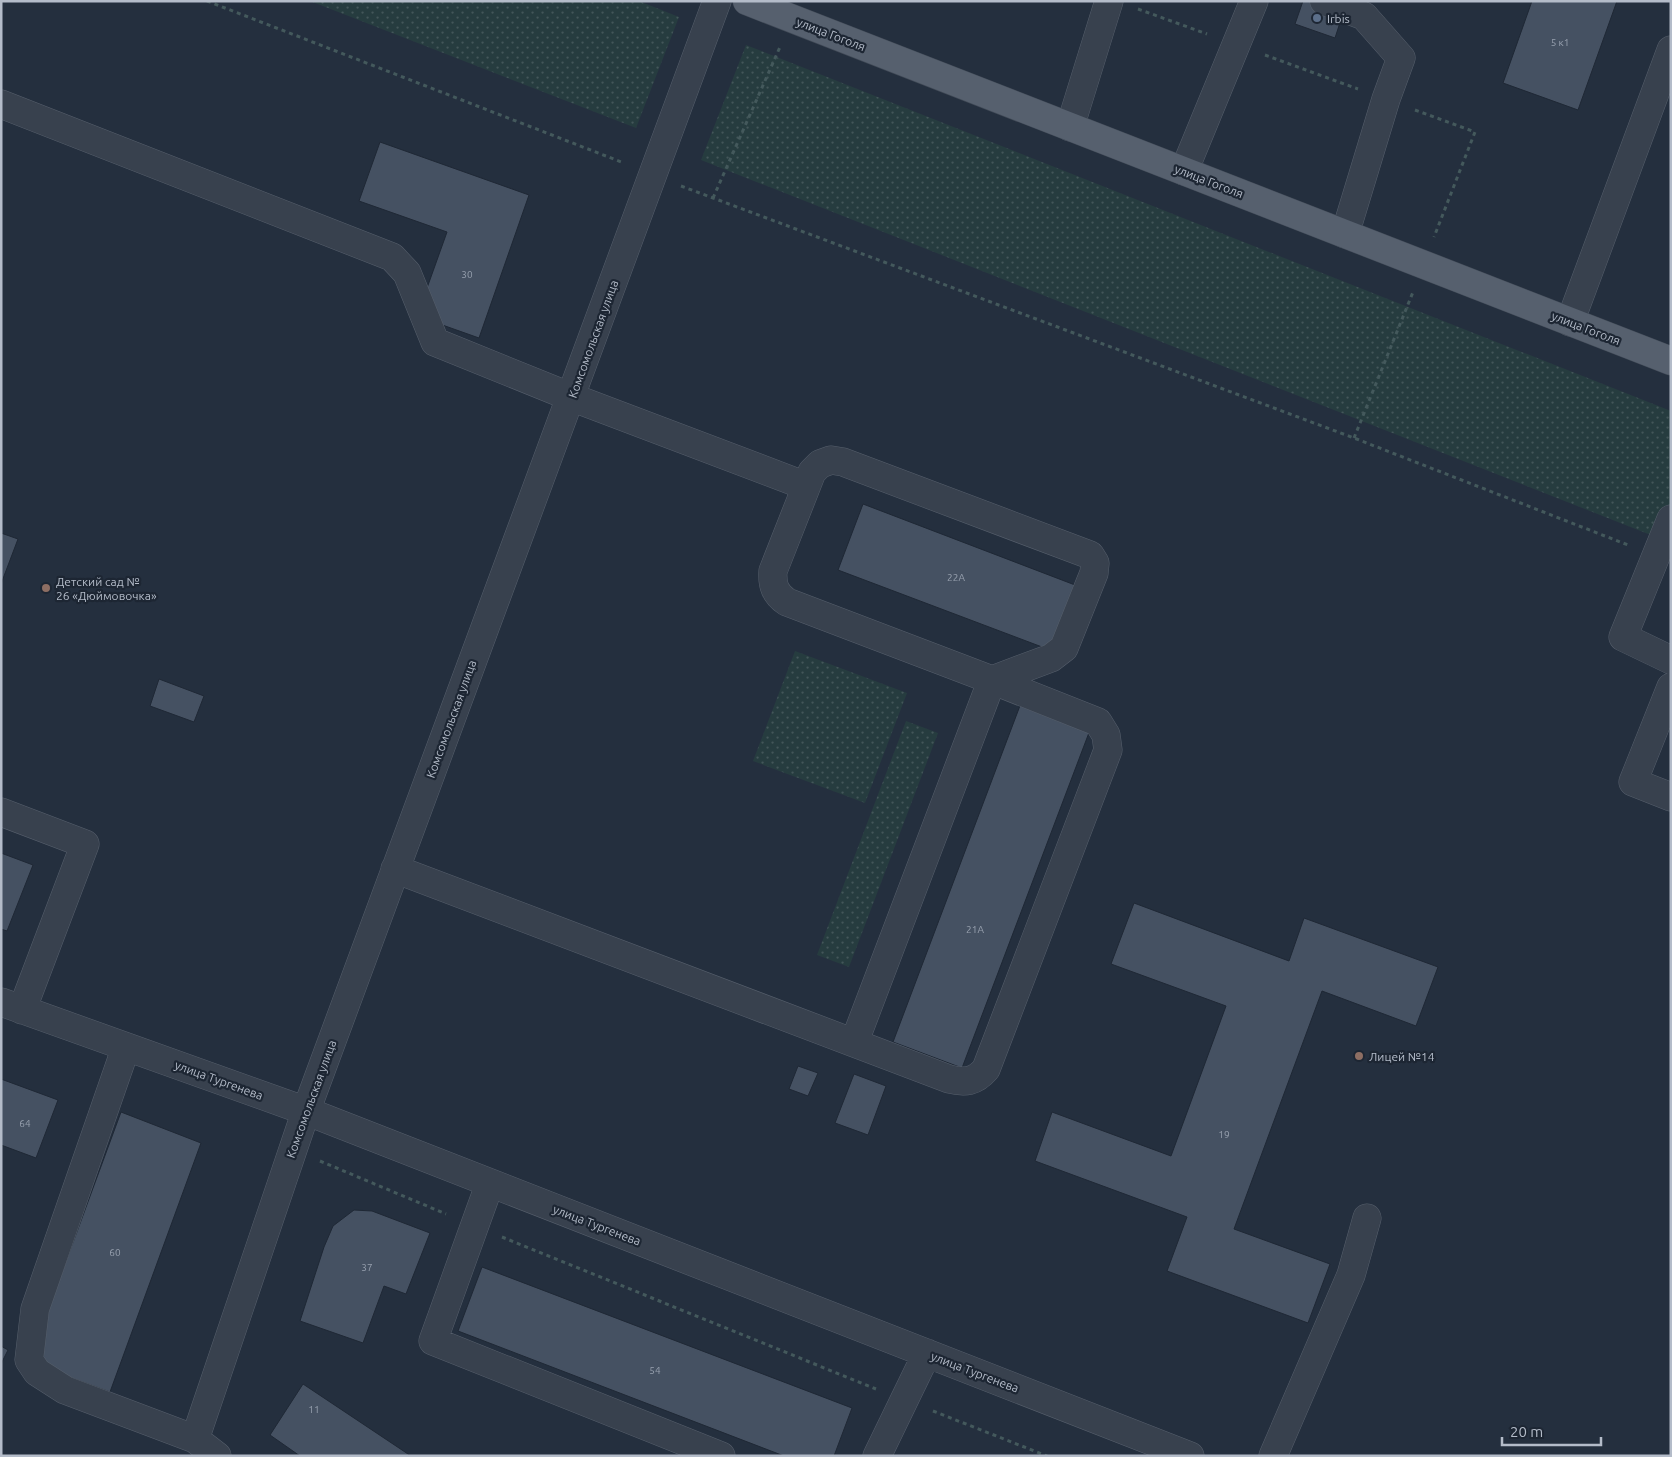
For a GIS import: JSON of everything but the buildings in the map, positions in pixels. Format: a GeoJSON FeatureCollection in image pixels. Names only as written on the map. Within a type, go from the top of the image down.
{"type":"FeatureCollection","features":[{"type":"Feature","properties":{"kind":"main road","name":"улица Гоголя"},"geometry":{"type":"LineString","coordinates":[[747,1],[1671,361]]}},
{"type":"Feature","properties":{"kind":"street","name":"Комсомольская улица"},"geometry":{"type":"LineString","coordinates":[[195,1440],[306,1111],[718,1]]}},
{"type":"Feature","properties":{"kind":"street"},"geometry":{"type":"LineString","coordinates":[[1070,127],[1108,1]]}},
{"type":"Feature","properties":{"kind":"street"},"geometry":{"type":"LineString","coordinates":[[1184,171],[1254,1]]}},
{"type":"Feature","properties":{"kind":"street"},"geometry":{"type":"LineString","coordinates":[[1324,1],[1364,16],[1401,58],[1386,99],[1345,234]]}},
{"type":"Feature","properties":{"kind":"street"},"geometry":{"type":"LineString","coordinates":[[1570,322],[1671,50]]}},
{"type":"Feature","properties":{"kind":"street"},"geometry":{"type":"LineString","coordinates":[[1,104],[392,257],[407,273],[434,342],[571,397],[806,486]]}},
{"type":"Feature","properties":{"kind":"street"},"geometry":{"type":"LineString","coordinates":[[396,869],[949,1079],[963,1082],[972,1081],[986,1069],[1108,750],[1108,742],[1104,730],[1098,722],[1086,716],[992,680],[787,602],[779,596],[772,581],[773,571],[812,472],[820,464],[831,460],[837,460],[1090,555],[1094,563],[1094,573],[1064,648],[1051,658],[992,680],[854,1042]]}},
{"type":"Feature","properties":{"kind":"street"},"geometry":{"type":"LineString","coordinates":[[1671,519],[1623,638],[1671,660]]}},
{"type":"Feature","properties":{"kind":"street"},"geometry":{"type":"LineString","coordinates":[[1671,687],[1634,782],[1671,797]]}},
{"type":"Feature","properties":{"kind":"street"},"geometry":{"type":"LineString","coordinates":[[1,812],[85,844],[12,1006]]}},
{"type":"Feature","properties":{"kind":"street","name":"улица Тургенева"},"geometry":{"type":"LineString","coordinates":[[12,1006],[306,1111],[1190,1456]]}},
{"type":"Feature","properties":{"kind":"street"},"geometry":{"type":"LineString","coordinates":[[126,1047],[35,1309],[29,1360],[37,1372],[65,1390],[195,1440],[217,1456]]}},
{"type":"Feature","properties":{"kind":"street"},"geometry":{"type":"LineString","coordinates":[[490,1183],[432,1341],[721,1456]]}},
{"type":"Feature","properties":{"kind":"street"},"geometry":{"type":"LineString","coordinates":[[1273,1456],[1351,1275],[1366,1218]]}},
{"type":"Feature","properties":{"kind":"street"},"geometry":{"type":"LineString","coordinates":[[877,1456],[927,1353]]}},
{"type":"Feature","properties":{"kind":"path"},"geometry":{"type":"LineString","coordinates":[[208,1],[713,198],[1354,438],[1656,556]]}},
{"type":"Feature","properties":{"kind":"path"},"geometry":{"type":"LineString","coordinates":[[1136,8],[1475,132]]}},
{"type":"Feature","properties":{"kind":"path"},"geometry":{"type":"LineString","coordinates":[[713,198],[793,19]]}},
{"type":"Feature","properties":{"kind":"path"},"geometry":{"type":"LineString","coordinates":[[292,1150],[474,1226],[1047,1456]]}},
{"type":"Feature","properties":{"kind":"green space"},"geometry":{"type":"Polygon","coordinates":[[[310,1],[639,1],[679,17],[636,128],[310,1]]]}},
{"type":"Feature","properties":{"kind":"green space"},"geometry":{"type":"Polygon","coordinates":[[[746,45],[1671,411],[1671,543],[701,160],[746,45]]]}},
{"type":"Feature","properties":{"kind":"green space"},"geometry":{"type":"Polygon","coordinates":[[[795,651],[907,693],[865,803],[753,761],[795,651]]]}},
{"type":"Feature","properties":{"kind":"green space"},"geometry":{"type":"Polygon","coordinates":[[[906,721],[938,733],[849,967],[817,955],[906,721]]]}},
{"type":"Feature","properties":{"kind":"place","name":"Irbis"},"geometry":{"type":"Point","coordinates":[1317,18]}},
{"type":"Feature","properties":{"kind":"place","name":"Детский сад № 26 «Дюймовочка»"},"geometry":{"type":"Point","coordinates":[46,588]}},
{"type":"Feature","properties":{"kind":"place","name":"Лицей №14"},"geometry":{"type":"Point","coordinates":[1359,1056]}}]}
